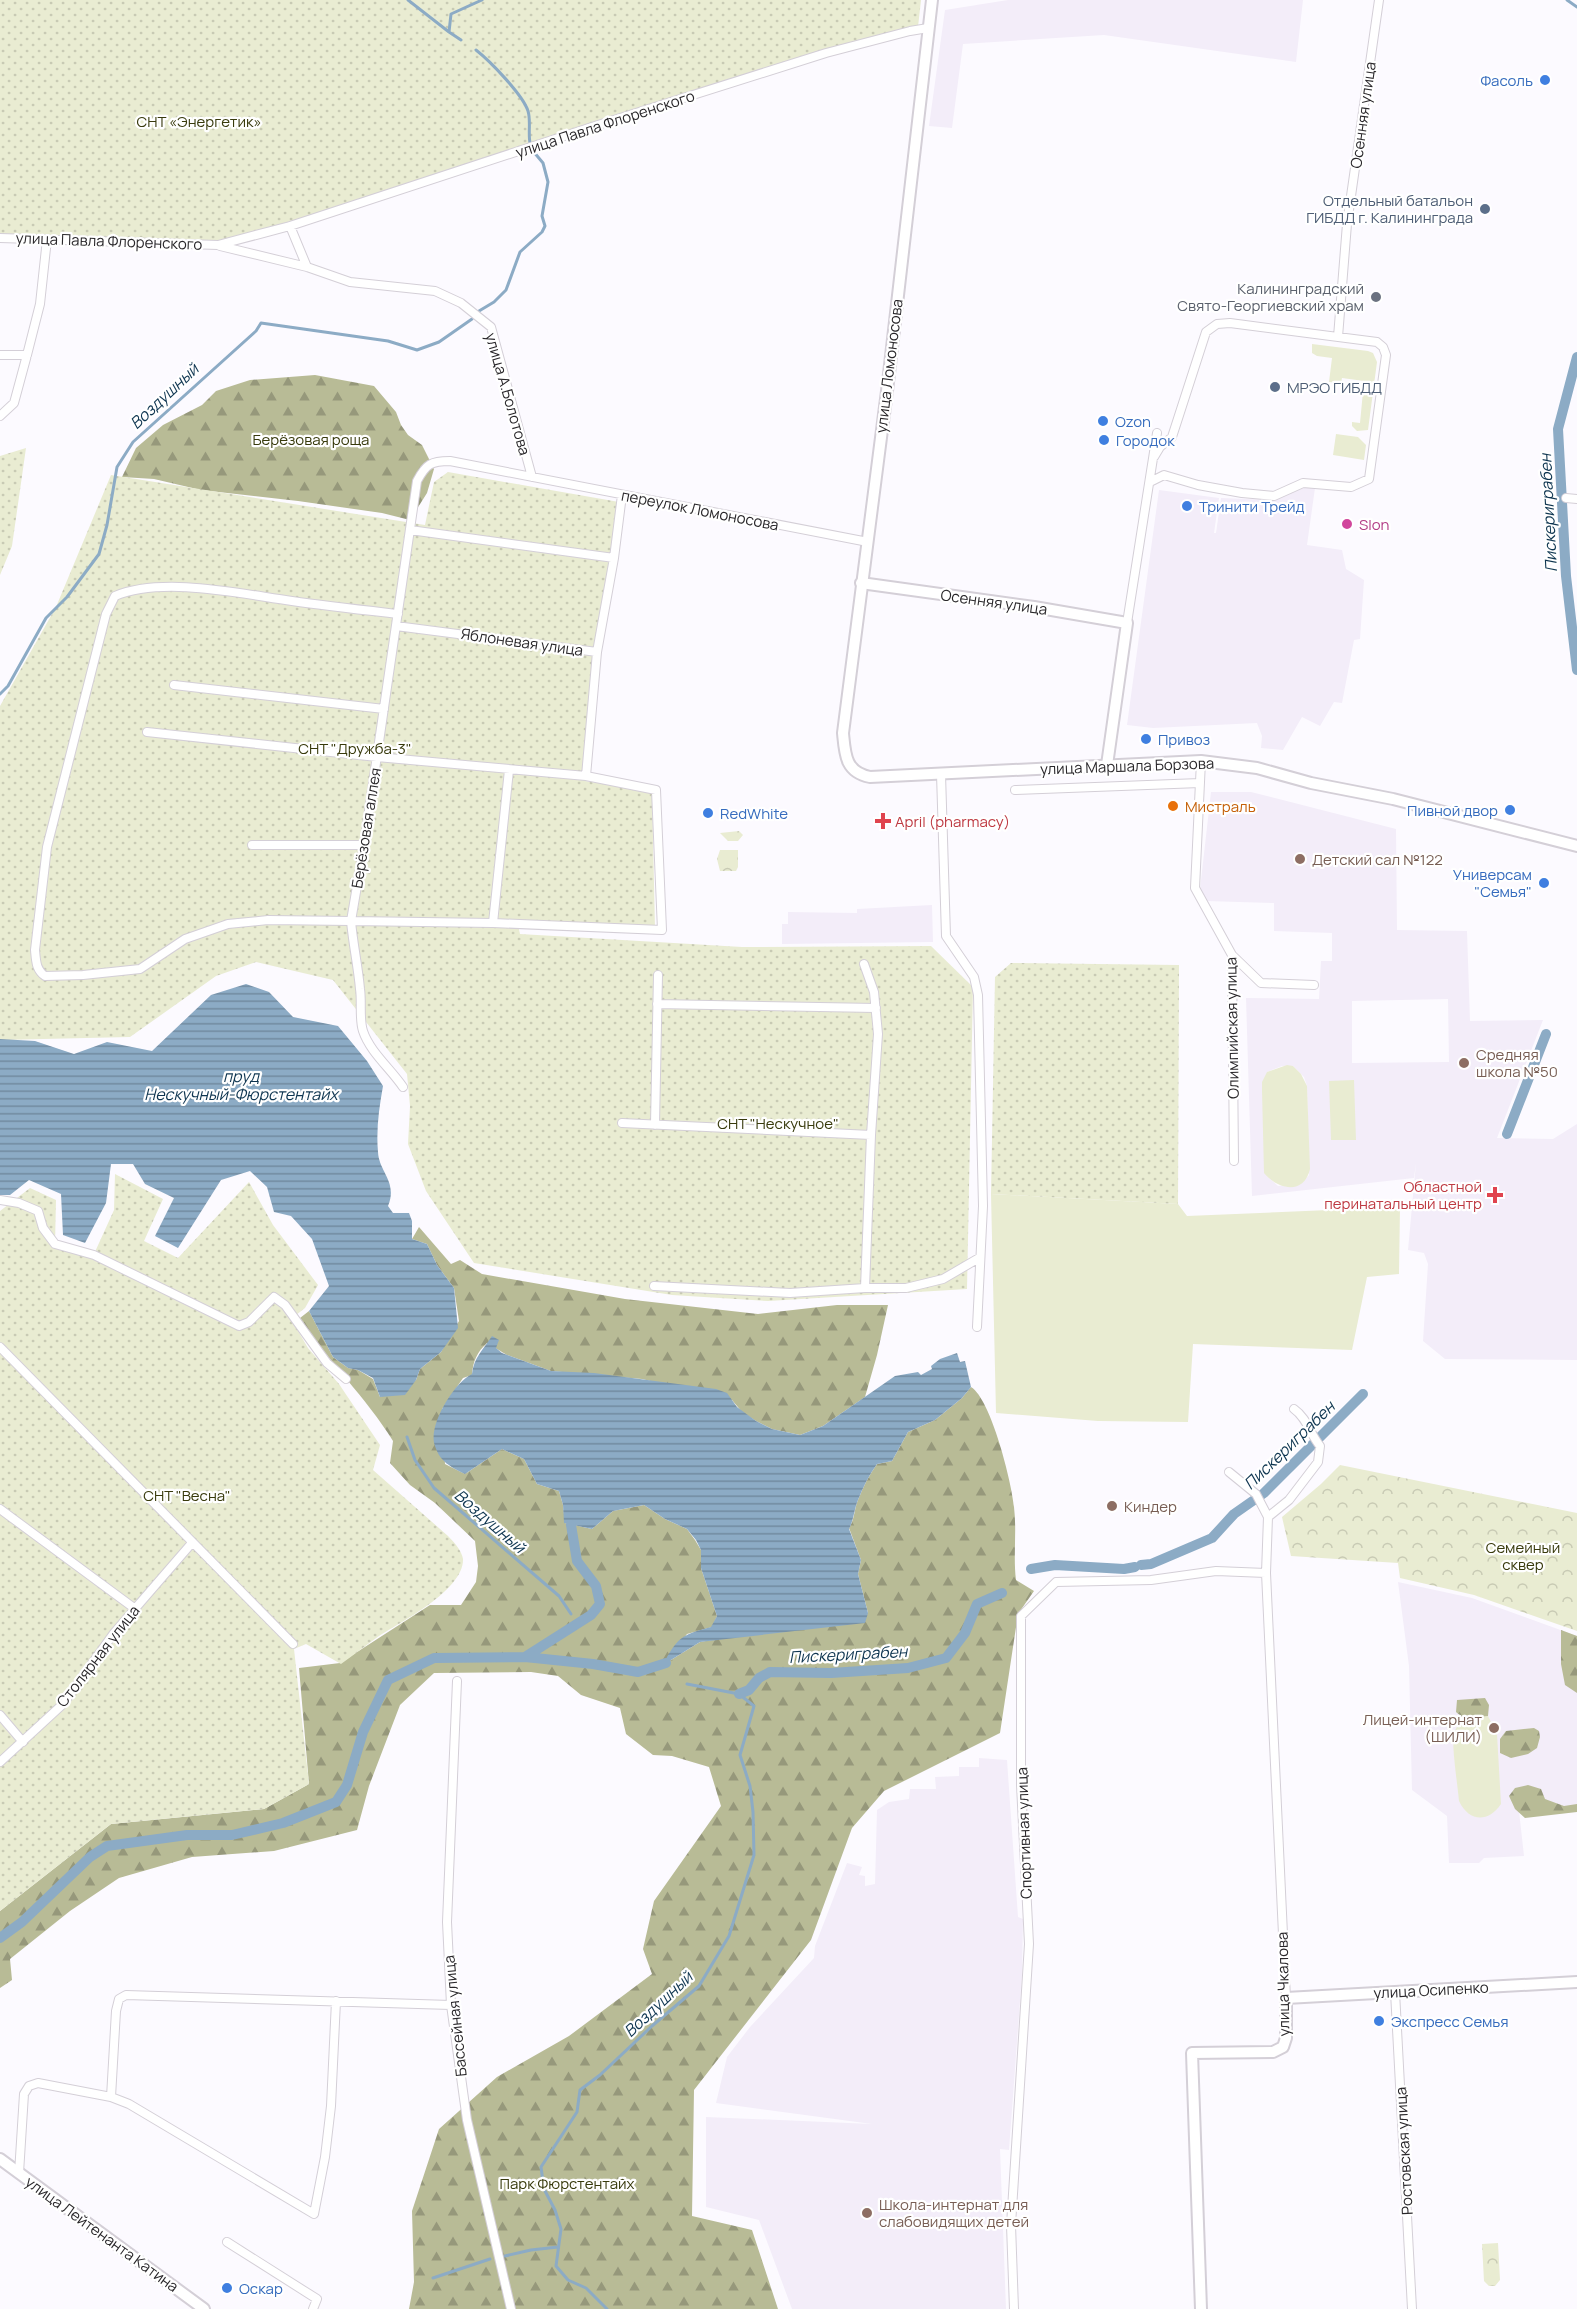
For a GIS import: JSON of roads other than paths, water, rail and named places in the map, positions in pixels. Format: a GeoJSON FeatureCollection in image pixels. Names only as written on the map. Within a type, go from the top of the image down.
{"type":"FeatureCollection","features":[{"type":"Feature","properties":{"kind":"main road","name":"улица Ломоносова"},"geometry":{"type":"LineString","coordinates":[[843,733],[868,542],[925,29],[932,0]]}},
{"type":"Feature","properties":{"kind":"main road","name":"Осенняя улица"},"geometry":{"type":"LineString","coordinates":[[861,584],[1034,607],[1127,623]]}},
{"type":"Feature","properties":{"kind":"main road"},"geometry":{"type":"LineString","coordinates":[[1107,765],[1127,623]]}},
{"type":"Feature","properties":{"kind":"main road","name":"улица Маршала Борзова"},"geometry":{"type":"LineString","coordinates":[[843,733],[846,758],[861,775],[870,777],[1201,761],[1257,768],[1311,783],[1393,799],[1577,846]]}},
{"type":"Feature","properties":{"kind":"main road","name":"улица Осипенко"},"geometry":{"type":"LineString","coordinates":[[1286,1998],[1577,1982]]}},
{"type":"Feature","properties":{"kind":"main road","name":"улица Чкалова"},"geometry":{"type":"LineString","coordinates":[[1201,2309],[1192,2053],[1273,2052],[1283,2047],[1286,2038],[1286,1998]]}},
{"type":"Feature","properties":{"kind":"main road","name":"улица Лейтенанта Катина"},"geometry":{"type":"LineString","coordinates":[[0,2159],[204,2309]]}},
{"type":"Feature","properties":{"kind":"street","name":"Осенняя улица"},"geometry":{"type":"LineString","coordinates":[[1338,337],[1347,224],[1379,0]]}},
{"type":"Feature","properties":{"kind":"street","name":"улица Павла Флоренского"},"geometry":{"type":"LineString","coordinates":[[218,245],[290,226],[826,53],[925,29]]}},
{"type":"Feature","properties":{"kind":"street"},"geometry":{"type":"LineString","coordinates":[[290,226],[308,267]]}},
{"type":"Feature","properties":{"kind":"street","name":"улица Павла Флоренского"},"geometry":{"type":"LineString","coordinates":[[0,238],[218,245],[308,267]]}},
{"type":"Feature","properties":{"kind":"street"},"geometry":{"type":"LineString","coordinates":[[0,416],[14,403],[27,355],[40,304],[47,239]]}},
{"type":"Feature","properties":{"kind":"street","name":"улица А.Болотова"},"geometry":{"type":"LineString","coordinates":[[308,267],[350,282],[435,291],[461,303],[486,322],[491,327],[532,477]]}},
{"type":"Feature","properties":{"kind":"street"},"geometry":{"type":"LineString","coordinates":[[1150,482],[1164,475],[1198,485],[1274,496],[1303,483],[1351,487],[1369,479],[1386,356],[1383,347],[1377,342],[1230,323],[1217,324],[1206,332],[1172,437],[1160,447],[1154,457]]}},
{"type":"Feature","properties":{"kind":"street"},"geometry":{"type":"LineString","coordinates":[[0,355],[27,355]]}},
{"type":"Feature","properties":{"kind":"street"},"geometry":{"type":"LineString","coordinates":[[1127,623],[1157,433]]}},
{"type":"Feature","properties":{"kind":"street","name":"Берёзовая аллея"},"geometry":{"type":"LineString","coordinates":[[403,1087],[374,1051],[362,1030],[360,990],[351,921],[417,481],[424,468],[437,461],[450,461],[532,477]]}},
{"type":"Feature","properties":{"kind":"street","name":"переулок Ломоносова"},"geometry":{"type":"LineString","coordinates":[[532,477],[868,542]]}},
{"type":"Feature","properties":{"kind":"street","name":"Яблоневая улица"},"geometry":{"type":"LineString","coordinates":[[396,626],[597,652],[614,558],[622,495]]}},
{"type":"Feature","properties":{"kind":"street"},"geometry":{"type":"LineString","coordinates":[[1566,498],[1577,499]]}},
{"type":"Feature","properties":{"kind":"street"},"geometry":{"type":"LineString","coordinates":[[410,530],[614,558]]}},
{"type":"Feature","properties":{"kind":"street"},"geometry":{"type":"LineString","coordinates":[[147,732],[377,757],[586,776],[656,790],[662,930],[493,923],[268,920],[228,924],[185,939],[140,969],[45,976],[37,965],[35,951],[47,847],[106,614],[115,596],[142,588],[176,587],[228,591],[398,614]]}},
{"type":"Feature","properties":{"kind":"street"},"geometry":{"type":"LineString","coordinates":[[586,776],[597,652]]}},
{"type":"Feature","properties":{"kind":"street"},"geometry":{"type":"LineString","coordinates":[[174,685],[384,709]]}},
{"type":"Feature","properties":{"kind":"street","name":"Олимпийская улица"},"geometry":{"type":"LineString","coordinates":[[1201,761],[1195,888],[1232,955],[1234,1161]]}},
{"type":"Feature","properties":{"kind":"street"},"geometry":{"type":"LineString","coordinates":[[493,923],[509,770]]}},
{"type":"Feature","properties":{"kind":"street"},"geometry":{"type":"LineString","coordinates":[[940,774],[945,936],[974,977],[978,995],[983,1206],[977,1327]]}},
{"type":"Feature","properties":{"kind":"street"},"geometry":{"type":"LineString","coordinates":[[1015,790],[1200,783]]}},
{"type":"Feature","properties":{"kind":"street"},"geometry":{"type":"LineString","coordinates":[[252,845],[364,845]]}},
{"type":"Feature","properties":{"kind":"street"},"geometry":{"type":"LineString","coordinates":[[1232,955],[1261,983],[1314,985]]}},
{"type":"Feature","properties":{"kind":"street"},"geometry":{"type":"LineString","coordinates":[[864,964],[874,992],[878,1034],[871,1135],[865,1288]]}},
{"type":"Feature","properties":{"kind":"street"},"geometry":{"type":"LineString","coordinates":[[655,1125],[658,975]]}},
{"type":"Feature","properties":{"kind":"street"},"geometry":{"type":"LineString","coordinates":[[657,1004],[876,1008]]}},
{"type":"Feature","properties":{"kind":"street"},"geometry":{"type":"LineString","coordinates":[[621,1123],[871,1135]]}},
{"type":"Feature","properties":{"kind":"street"},"geometry":{"type":"LineString","coordinates":[[0,1200],[19,1203],[38,1211],[43,1228],[55,1244],[94,1255],[239,1326],[249,1322],[274,1298],[285,1305],[327,1363],[346,1379]]}},
{"type":"Feature","properties":{"kind":"street"},"geometry":{"type":"LineString","coordinates":[[654,1286],[790,1293],[906,1288],[944,1279],[979,1258]]}},
{"type":"Feature","properties":{"kind":"street"},"geometry":{"type":"LineString","coordinates":[[0,1347],[191,1544],[292,1644]]}},
{"type":"Feature","properties":{"kind":"street"},"geometry":{"type":"LineString","coordinates":[[1230,1472],[1262,1501],[1268,1517],[1289,1500],[1318,1462],[1320,1446],[1313,1438],[1301,1414],[1294,1409]]}},
{"type":"Feature","properties":{"kind":"street"},"geometry":{"type":"LineString","coordinates":[[0,1509],[134,1608]]}},
{"type":"Feature","properties":{"kind":"street","name":"улица Чкалова"},"geometry":{"type":"LineString","coordinates":[[1268,1517],[1266,1573],[1286,1998]]}},
{"type":"Feature","properties":{"kind":"street","name":"Столярная улица"},"geometry":{"type":"LineString","coordinates":[[0,1762],[63,1704],[134,1608],[191,1544]]}},
{"type":"Feature","properties":{"kind":"street","name":"Спортивная улица"},"geometry":{"type":"LineString","coordinates":[[1014,2309],[1011,2225],[1029,1944],[1021,1785],[1021,1616],[1056,1582],[1151,1580],[1216,1571],[1266,1573]]}},
{"type":"Feature","properties":{"kind":"street","name":"Бассейная улица"},"geometry":{"type":"LineString","coordinates":[[457,1681],[447,1922],[451,2005],[467,2120],[511,2309]]}},
{"type":"Feature","properties":{"kind":"street"},"geometry":{"type":"LineString","coordinates":[[0,1715],[23,1742]]}},
{"type":"Feature","properties":{"kind":"street","name":"Ростовская улица"},"geometry":{"type":"LineString","coordinates":[[1395,1992],[1412,2309]]}},
{"type":"Feature","properties":{"kind":"street"},"geometry":{"type":"LineString","coordinates":[[111,2097],[116,2011],[119,1999],[126,1995],[451,2005]]}},
{"type":"Feature","properties":{"kind":"street"},"geometry":{"type":"LineString","coordinates":[[19,2173],[24,2094],[29,2085],[38,2083],[111,2097],[129,2104],[315,2214],[326,2157],[336,2001]]}},
{"type":"Feature","properties":{"kind":"street"},"geometry":{"type":"LineString","coordinates":[[227,2242],[316,2299],[313,2309]]}},
{"type":"Feature","properties":{"kind":"water","name":"пруд Нескучный-Фюрстентайх"},"geometry":{"type":"Polygon","coordinates":[[[246,984],[269,992],[293,1017],[338,1026],[367,1061],[383,1086],[377,1144],[379,1159],[391,1190],[388,1206],[393,1213],[409,1213],[412,1221],[412,1239],[427,1244],[437,1265],[454,1288],[458,1328],[441,1352],[420,1369],[416,1380],[405,1395],[380,1397],[373,1378],[358,1370],[348,1368],[333,1357],[309,1311],[329,1286],[312,1239],[291,1216],[274,1212],[267,1187],[250,1171],[221,1180],[178,1248],[155,1236],[174,1198],[145,1184],[133,1164],[111,1164],[106,1203],[85,1243],[63,1235],[61,1194],[29,1180],[10,1195],[0,1195],[0,1039],[35,1041],[74,1054],[107,1042],[152,1051],[211,995],[246,984]]]}},
{"type":"Feature","properties":{"kind":"water"},"geometry":{"type":"Polygon","coordinates":[[[492,1336],[499,1340],[496,1348],[502,1353],[551,1371],[594,1373],[716,1389],[727,1393],[737,1407],[756,1421],[772,1429],[800,1435],[823,1426],[895,1376],[918,1372],[921,1375],[932,1369],[931,1366],[940,1359],[957,1353],[960,1362],[965,1361],[971,1387],[962,1398],[935,1420],[908,1432],[892,1461],[877,1464],[862,1490],[849,1529],[861,1560],[858,1574],[868,1613],[865,1623],[700,1642],[666,1663],[665,1661],[678,1641],[688,1634],[711,1627],[717,1616],[701,1568],[701,1550],[687,1529],[665,1519],[644,1505],[613,1511],[592,1529],[564,1523],[559,1491],[537,1484],[524,1459],[502,1449],[465,1474],[447,1463],[437,1452],[434,1438],[438,1417],[450,1395],[472,1374],[477,1358],[492,1336]]]}},
{"type":"Feature","properties":{"kind":"waterway"},"geometry":{"type":"LineString","coordinates":[[408,0],[449,32]]}},
{"type":"Feature","properties":{"kind":"waterway","name":"Воздушный"},"geometry":{"type":"LineString","coordinates":[[461,40],[449,32],[451,14],[482,0]]}},
{"type":"Feature","properties":{"kind":"waterway"},"geometry":{"type":"LineString","coordinates":[[1567,0],[1577,7]]}},
{"type":"Feature","properties":{"kind":"waterway","name":"Воздушный"},"geometry":{"type":"LineString","coordinates":[[476,50],[505,79],[525,104],[529,115],[530,143]]}},
{"type":"Feature","properties":{"kind":"waterway","name":"Воздушный"},"geometry":{"type":"LineString","coordinates":[[479,311],[494,302],[506,290],[520,252],[542,232],[545,226],[542,216],[548,182],[543,163],[533,151]]}},
{"type":"Feature","properties":{"kind":"waterway","name":"Воздушный"},"geometry":{"type":"LineString","coordinates":[[0,694],[8,686],[46,618],[67,597],[99,554],[107,525],[117,467],[133,442],[256,331],[261,323],[388,341],[417,350],[439,342],[472,319]]}},
{"type":"Feature","properties":{"kind":"waterway","name":"Пискериграбен"},"geometry":{"type":"LineString","coordinates":[[1577,357],[1558,429],[1566,576],[1577,670]]}},
{"type":"Feature","properties":{"kind":"waterway","name":"Пискериграбен"},"geometry":{"type":"LineString","coordinates":[[1507,1134],[1546,1034]]}},
{"type":"Feature","properties":{"kind":"waterway","name":"Пискериграбен"},"geometry":{"type":"LineString","coordinates":[[1141,1565],[1151,1564],[1212,1538],[1234,1514],[1264,1493],[1363,1394]]}},
{"type":"Feature","properties":{"kind":"waterway","name":"Воздушный"},"geometry":{"type":"LineString","coordinates":[[407,1437],[415,1460],[434,1488],[559,1596],[571,1614]]}},
{"type":"Feature","properties":{"kind":"waterway"},"geometry":{"type":"LineString","coordinates":[[525,1657],[591,1615],[600,1604],[596,1586],[577,1561],[571,1525]]}},
{"type":"Feature","properties":{"kind":"waterway","name":"Пискериграбен"},"geometry":{"type":"LineString","coordinates":[[1031,1569],[1055,1565],[1124,1569],[1135,1567]]}},
{"type":"Feature","properties":{"kind":"waterway","name":"Пискериграбен"},"geometry":{"type":"LineString","coordinates":[[739,1694],[749,1690],[759,1678],[770,1672],[831,1673],[908,1668],[946,1658],[965,1633],[977,1604],[1002,1593]]}},
{"type":"Feature","properties":{"kind":"waterway"},"geometry":{"type":"LineString","coordinates":[[0,1938],[22,1922],[90,1857],[107,1846],[187,1835],[232,1835],[283,1823],[336,1802],[347,1785],[363,1732],[388,1680],[434,1658],[525,1657],[593,1664],[638,1672],[666,1663]]}},
{"type":"Feature","properties":{"kind":"waterway","name":"Воздушный"},"geometry":{"type":"LineString","coordinates":[[607,2309],[586,2288],[568,2280],[556,2266],[561,2229],[555,2210],[544,2189],[541,2167],[577,2112],[580,2090],[600,2075],[699,1986],[729,1936],[754,1855],[750,1786],[740,1755],[754,1706],[739,1694],[687,1684]]}},
{"type":"Feature","properties":{"kind":"waterway"},"geometry":{"type":"LineString","coordinates":[[505,2256],[558,2247]]}},
{"type":"Feature","properties":{"kind":"waterway"},"geometry":{"type":"LineString","coordinates":[[433,2278],[490,2259]]}},
{"type":"Feature","properties":{"kind":"place","name":"Фасоль"},"geometry":{"type":"Point","coordinates":[1545,80]}},
{"type":"Feature","properties":{"kind":"place","name":"Отдельный батальон ГИБДД г. Калининграда"},"geometry":{"type":"Point","coordinates":[1485,209]}},
{"type":"Feature","properties":{"kind":"place","name":"Калининградский Свято-Георгиевский храм"},"geometry":{"type":"Point","coordinates":[1376,297]}},
{"type":"Feature","properties":{"kind":"place","name":"МРЭО ГИБДД"},"geometry":{"type":"Point","coordinates":[1275,387]}},
{"type":"Feature","properties":{"kind":"place","name":"Ozon"},"geometry":{"type":"Point","coordinates":[1103,421]}},
{"type":"Feature","properties":{"kind":"place","name":"Городок"},"geometry":{"type":"Point","coordinates":[1104,440]}},
{"type":"Feature","properties":{"kind":"place","name":"Тринити Трейд"},"geometry":{"type":"Point","coordinates":[1187,506]}},
{"type":"Feature","properties":{"kind":"place","name":"Slon"},"geometry":{"type":"Point","coordinates":[1347,524]}},
{"type":"Feature","properties":{"kind":"place","name":"Привоз"},"geometry":{"type":"Point","coordinates":[1146,739]}},
{"type":"Feature","properties":{"kind":"place","name":"Мистраль"},"geometry":{"type":"Point","coordinates":[1173,806]}},
{"type":"Feature","properties":{"kind":"place","name":"Пивной двор"},"geometry":{"type":"Point","coordinates":[1510,810]}},
{"type":"Feature","properties":{"kind":"place","name":"RedWhite"},"geometry":{"type":"Point","coordinates":[708,813]}},
{"type":"Feature","properties":{"kind":"place","name":"April (pharmacy)"},"geometry":{"type":"Point","coordinates":[883,821]}},
{"type":"Feature","properties":{"kind":"place","name":"Детский сал №122"},"geometry":{"type":"Point","coordinates":[1300,859]}},
{"type":"Feature","properties":{"kind":"place","name":"Универсам \"Семья\""},"geometry":{"type":"Point","coordinates":[1544,883]}},
{"type":"Feature","properties":{"kind":"place","name":"Средняя школа №50"},"geometry":{"type":"Point","coordinates":[1464,1063]}},
{"type":"Feature","properties":{"kind":"place","name":"Областной перинатальный центр"},"geometry":{"type":"Point","coordinates":[1495,1195]}},
{"type":"Feature","properties":{"kind":"place","name":"Киндер"},"geometry":{"type":"Point","coordinates":[1112,1506]}},
{"type":"Feature","properties":{"kind":"place","name":"Лицей-интернат (ШИЛИ)"},"geometry":{"type":"Point","coordinates":[1494,1728]}},
{"type":"Feature","properties":{"kind":"place","name":"Экспресс Семья"},"geometry":{"type":"Point","coordinates":[1379,2021]}},
{"type":"Feature","properties":{"kind":"place","name":"Школа-интернат для слабовидящих детей"},"geometry":{"type":"Point","coordinates":[867,2213]}},
{"type":"Feature","properties":{"kind":"place","name":"Оскар"},"geometry":{"type":"Point","coordinates":[227,2288]}},
{"type":"Feature","properties":{"kind":"park label","name":"СНТ «Энергетик»"},"geometry":{"type":"Point","coordinates":[199,121]}},
{"type":"Feature","properties":{"kind":"park label","name":"Берёзовая роща"},"geometry":{"type":"Point","coordinates":[311,439]}},
{"type":"Feature","properties":{"kind":"park label","name":"СНТ \"Дружба-3\""},"geometry":{"type":"Point","coordinates":[355,748]}},
{"type":"Feature","properties":{"kind":"park label","name":"СНТ \"Нескучное\""},"geometry":{"type":"Point","coordinates":[778,1123]}},
{"type":"Feature","properties":{"kind":"park label","name":"СНТ \"Весна\""},"geometry":{"type":"Point","coordinates":[187,1495]}},
{"type":"Feature","properties":{"kind":"park label","name":"Семейный сквер"},"geometry":{"type":"Point","coordinates":[1523,1556]}},
{"type":"Feature","properties":{"kind":"park label","name":"Парк Фюрстентайх"},"geometry":{"type":"Point","coordinates":[567,2183]}}]}
